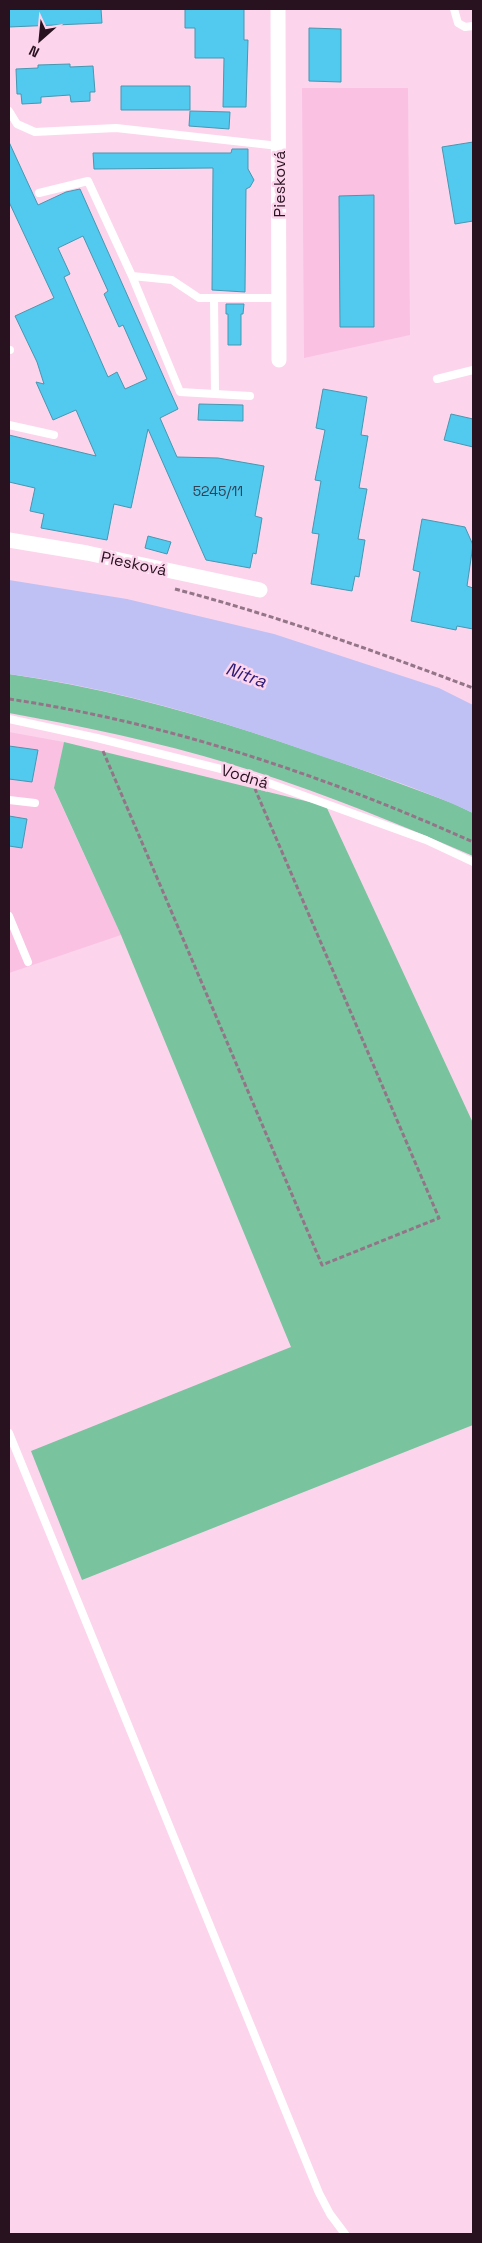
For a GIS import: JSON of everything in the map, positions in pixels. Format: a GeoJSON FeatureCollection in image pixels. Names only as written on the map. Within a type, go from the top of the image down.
{"type":"FeatureCollection","features":[{"type":"Feature","properties":{"kind":"street","name":"Piesková"},"geometry":{"type":"LineString","coordinates":[[278,9],[279,360]]}},
{"type":"Feature","properties":{"kind":"street","name":"Piesková"},"geometry":{"type":"LineString","coordinates":[[9,540],[86,553],[260,590]]}},
{"type":"Feature","properties":{"kind":"lane"},"geometry":{"type":"LineString","coordinates":[[454,9],[458,24],[465,27],[473,26]]}},
{"type":"Feature","properties":{"kind":"lane"},"geometry":{"type":"LineString","coordinates":[[9,111],[17,124],[35,132],[116,128],[279,146]]}},
{"type":"Feature","properties":{"kind":"lane"},"geometry":{"type":"LineString","coordinates":[[39,193],[88,181],[132,276],[180,392],[250,396]]}},
{"type":"Feature","properties":{"kind":"lane"},"geometry":{"type":"LineString","coordinates":[[132,276],[172,280],[199,298],[278,298]]}},
{"type":"Feature","properties":{"kind":"lane"},"geometry":{"type":"LineString","coordinates":[[214,298],[215,393]]}},
{"type":"Feature","properties":{"kind":"lane"},"geometry":{"type":"LineString","coordinates":[[437,379],[473,370]]}},
{"type":"Feature","properties":{"kind":"lane"},"geometry":{"type":"LineString","coordinates":[[9,425],[54,434]]}},
{"type":"Feature","properties":{"kind":"lane","name":"Vodná"},"geometry":{"type":"LineString","coordinates":[[9,719],[98,738],[249,776],[426,840],[473,862]]}},
{"type":"Feature","properties":{"kind":"lane"},"geometry":{"type":"LineString","coordinates":[[9,800],[35,803]]}},
{"type":"Feature","properties":{"kind":"lane"},"geometry":{"type":"LineString","coordinates":[[9,916],[28,962]]}},
{"type":"Feature","properties":{"kind":"lane"},"geometry":{"type":"LineString","coordinates":[[9,1434],[319,2193],[330,2214],[345,2234]]}},
{"type":"Feature","properties":{"kind":"path"},"geometry":{"type":"LineString","coordinates":[[168,587],[250,609],[360,645],[473,688]]}},
{"type":"Feature","properties":{"kind":"path"},"geometry":{"type":"LineString","coordinates":[[9,699],[109,718],[241,754],[374,800],[473,842]]}},
{"type":"Feature","properties":{"kind":"path"},"geometry":{"type":"LineString","coordinates":[[98,738],[322,1265],[439,1218],[249,776]]}},
{"type":"Feature","properties":{"kind":"shaded area"},"geometry":{"type":"Polygon","coordinates":[[[302,88],[408,88],[410,335],[304,358],[302,88]]]}},
{"type":"Feature","properties":{"kind":"shaded area"},"geometry":{"type":"Polygon","coordinates":[[[9,732],[64,742],[54,789],[121,935],[9,973],[9,732]]]}},
{"type":"Feature","properties":{"kind":"green space"},"geometry":{"type":"Polygon","coordinates":[[[9,674],[122,696],[234,726],[452,803],[473,813],[473,856],[337,800],[223,762],[132,738],[9,713],[9,674]]]}},
{"type":"Feature","properties":{"kind":"green space"},"geometry":{"type":"Polygon","coordinates":[[[64,742],[326,806],[473,1123],[473,1425],[82,1580],[31,1451],[291,1347],[121,935],[54,788],[64,742]]]}},
{"type":"Feature","properties":{"kind":"water","name":"Nitra"},"geometry":{"type":"Polygon","coordinates":[[[9,580],[127,599],[274,634],[439,688],[473,705],[473,813],[398,782],[205,718],[89,688],[9,674],[9,580]]]}},
{"type":"Feature","properties":{"kind":"building"},"geometry":{"type":"Polygon","coordinates":[[[9,9],[101,9],[102,23],[9,27],[9,9]]]}},
{"type":"Feature","properties":{"kind":"building"},"geometry":{"type":"Polygon","coordinates":[[[185,9],[244,9],[244,40],[248,40],[246,107],[223,107],[224,58],[195,58],[195,28],[185,28],[185,9]]]}},
{"type":"Feature","properties":{"kind":"building"},"geometry":{"type":"Polygon","coordinates":[[[309,28],[341,29],[341,82],[309,81],[309,28]]]}},
{"type":"Feature","properties":{"kind":"building"},"geometry":{"type":"Polygon","coordinates":[[[70,64],[70,67],[93,66],[95,92],[90,92],[90,101],[71,102],[70,95],[41,97],[41,103],[22,104],[21,94],[17,94],[16,69],[38,68],[38,65],[70,64]]]}},
{"type":"Feature","properties":{"kind":"building"},"geometry":{"type":"Polygon","coordinates":[[[121,86],[190,86],[190,110],[121,110],[121,86]]]}},
{"type":"Feature","properties":{"kind":"building"},"geometry":{"type":"Polygon","coordinates":[[[190,111],[230,112],[229,129],[189,126],[190,111]]]}},
{"type":"Feature","properties":{"kind":"building"},"geometry":{"type":"Polygon","coordinates":[[[9,142],[38,205],[66,192],[80,189],[178,409],[160,418],[177,457],[218,458],[264,466],[255,516],[262,518],[256,554],[253,553],[250,568],[206,560],[148,429],[131,508],[114,504],[107,540],[41,528],[44,514],[30,511],[35,488],[9,482],[9,435],[96,456],[76,410],[53,420],[36,382],[44,384],[37,362],[15,316],[54,298],[9,202],[9,142]],[[83,236],[58,248],[70,274],[64,277],[108,377],[117,372],[125,389],[147,379],[123,325],[119,327],[104,294],[108,291],[83,236]]]}},
{"type":"Feature","properties":{"kind":"building"},"geometry":{"type":"Polygon","coordinates":[[[473,142],[473,221],[455,224],[442,147],[473,142]]]}},
{"type":"Feature","properties":{"kind":"building"},"geometry":{"type":"Polygon","coordinates":[[[232,149],[248,149],[248,169],[254,180],[250,187],[246,189],[245,292],[212,290],[213,168],[94,169],[93,153],[231,153],[232,149]]]}},
{"type":"Feature","properties":{"kind":"building"},"geometry":{"type":"Polygon","coordinates":[[[374,195],[374,327],[340,327],[339,196],[374,195]]]}},
{"type":"Feature","properties":{"kind":"building"},"geometry":{"type":"Polygon","coordinates":[[[226,304],[244,304],[243,314],[241,314],[241,345],[228,345],[228,314],[226,314],[226,304]]]}},
{"type":"Feature","properties":{"kind":"building"},"geometry":{"type":"Polygon","coordinates":[[[323,389],[367,397],[361,435],[368,436],[359,488],[367,489],[358,539],[365,540],[359,577],[355,576],[352,591],[311,584],[319,534],[312,533],[321,481],[315,480],[325,430],[316,428],[323,389]]]}},
{"type":"Feature","properties":{"kind":"building"},"geometry":{"type":"Polygon","coordinates":[[[199,404],[243,405],[243,421],[198,420],[199,404]]]}},
{"type":"Feature","properties":{"kind":"building"},"geometry":{"type":"Polygon","coordinates":[[[451,414],[473,419],[473,447],[444,440],[451,414]]]}},
{"type":"Feature","properties":{"kind":"building"},"geometry":{"type":"Polygon","coordinates":[[[422,519],[465,527],[473,545],[467,586],[473,588],[473,629],[457,626],[456,630],[411,621],[420,572],[413,570],[422,519]]]}},
{"type":"Feature","properties":{"kind":"building"},"geometry":{"type":"Polygon","coordinates":[[[148,536],[171,542],[167,554],[145,548],[148,536]]]}},
{"type":"Feature","properties":{"kind":"building"},"geometry":{"type":"Polygon","coordinates":[[[9,746],[38,750],[32,782],[9,779],[9,746]]]}},
{"type":"Feature","properties":{"kind":"building"},"geometry":{"type":"Polygon","coordinates":[[[9,816],[27,819],[22,848],[9,846],[9,816]]]}}]}
